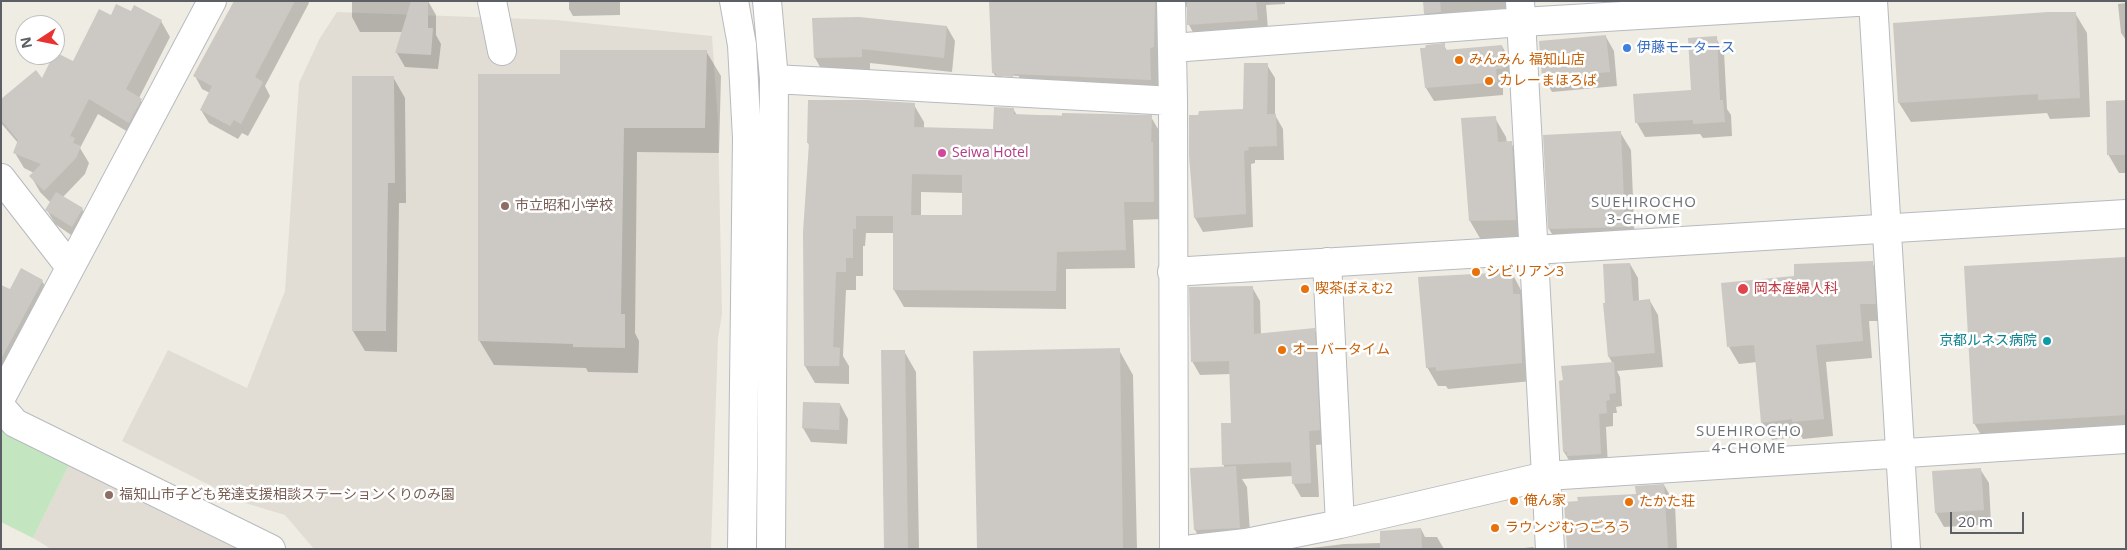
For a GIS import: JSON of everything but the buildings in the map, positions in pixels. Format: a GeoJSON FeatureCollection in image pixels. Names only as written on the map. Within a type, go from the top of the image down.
{"type":"FeatureCollection","features":[{"type":"Feature","properties":{"kind":"street"},"geometry":{"type":"LineString","coordinates":[[1,398],[212,1]]}},
{"type":"Feature","properties":{"kind":"street"},"geometry":{"type":"LineString","coordinates":[[492,1],[502,51]]}},
{"type":"Feature","properties":{"kind":"street"},"geometry":{"type":"LineString","coordinates":[[734,1],[742,45],[746,138],[742,549]]}},
{"type":"Feature","properties":{"kind":"street"},"geometry":{"type":"LineString","coordinates":[[767,1],[774,79],[770,549]]}},
{"type":"Feature","properties":{"kind":"street"},"geometry":{"type":"LineString","coordinates":[[1171,1],[1174,549]]}},
{"type":"Feature","properties":{"kind":"street"},"geometry":{"type":"LineString","coordinates":[[1172,48],[1521,12],[1873,1],[1906,549]]}},
{"type":"Feature","properties":{"kind":"street"},"geometry":{"type":"LineString","coordinates":[[1521,12],[1550,549]]}},
{"type":"Feature","properties":{"kind":"street"},"geometry":{"type":"LineString","coordinates":[[774,79],[1173,101]]}},
{"type":"Feature","properties":{"kind":"street"},"geometry":{"type":"LineString","coordinates":[[1,178],[70,267]]}},
{"type":"Feature","properties":{"kind":"street"},"geometry":{"type":"LineString","coordinates":[[1172,272],[2126,214]]}},
{"type":"Feature","properties":{"kind":"street"},"geometry":{"type":"LineString","coordinates":[[1327,262],[1340,524]]}},
{"type":"Feature","properties":{"kind":"street"},"geometry":{"type":"LineString","coordinates":[[1,407],[15,423],[271,549]]}},
{"type":"Feature","properties":{"kind":"street"},"geometry":{"type":"LineString","coordinates":[[1193,549],[1246,543],[1340,524],[1546,476],[2126,439]]}},
{"type":"Feature","properties":{"kind":"shaded area","name":"市立昭和小学校"},"geometry":{"type":"Polygon","coordinates":[[[337,12],[556,20],[712,36],[718,122],[722,314],[718,338],[711,549],[314,549],[285,515],[245,503],[122,441],[168,350],[247,388],[285,291],[299,83],[320,38],[337,12]]]}},
{"type":"Feature","properties":{"kind":"shaded area","name":"福知山市子ども発達支援相談ステーションくりのみ園"},"geometry":{"type":"Polygon","coordinates":[[[76,451],[273,549],[51,549],[33,538],[76,451]]]}},
{"type":"Feature","properties":{"kind":"green space"},"geometry":{"type":"Polygon","coordinates":[[[1,410],[76,451],[33,538],[1,522],[1,410]]]}},
{"type":"Feature","properties":{"kind":"place","name":"伊藤モータース"},"geometry":{"type":"Point","coordinates":[1627,48]}},
{"type":"Feature","properties":{"kind":"place","name":"みんみん 福知山店"},"geometry":{"type":"Point","coordinates":[1459,60]}},
{"type":"Feature","properties":{"kind":"place","name":"カレーまほろば"},"geometry":{"type":"Point","coordinates":[1489,81]}},
{"type":"Feature","properties":{"kind":"place","name":"Seiwa Hotel"},"geometry":{"type":"Point","coordinates":[942,153]}},
{"type":"Feature","properties":{"kind":"place","name":"市立昭和小学校"},"geometry":{"type":"Point","coordinates":[505,206]}},
{"type":"Feature","properties":{"kind":"place","name":"シビリアン3"},"geometry":{"type":"Point","coordinates":[1476,272]}},
{"type":"Feature","properties":{"kind":"place","name":"喫茶ぽえむ2"},"geometry":{"type":"Point","coordinates":[1305,289]}},
{"type":"Feature","properties":{"kind":"place","name":"岡本産婦人科"},"geometry":{"type":"Point","coordinates":[1743,289]}},
{"type":"Feature","properties":{"kind":"place","name":"京都ルネス病院"},"geometry":{"type":"Point","coordinates":[2047,341]}},
{"type":"Feature","properties":{"kind":"place","name":"オーバータイム"},"geometry":{"type":"Point","coordinates":[1282,350]}},
{"type":"Feature","properties":{"kind":"place","name":"福知山市子ども発達支援相談ステーションくりのみ園"},"geometry":{"type":"Point","coordinates":[109,495]}},
{"type":"Feature","properties":{"kind":"place","name":"俺ん家"},"geometry":{"type":"Point","coordinates":[1514,501]}},
{"type":"Feature","properties":{"kind":"place","name":"たかた荘"},"geometry":{"type":"Point","coordinates":[1629,502]}},
{"type":"Feature","properties":{"kind":"place","name":"ラウンジむつごろう"},"geometry":{"type":"Point","coordinates":[1495,528]}},
{"type":"Feature","properties":{"kind":"district","name":"SUEHIROCHO 3-CHOME"},"geometry":{"type":"Point","coordinates":[1644,212]}},
{"type":"Feature","properties":{"kind":"district","name":"SUEHIROCHO 4-CHOME"},"geometry":{"type":"Point","coordinates":[1749,440]}}]}
